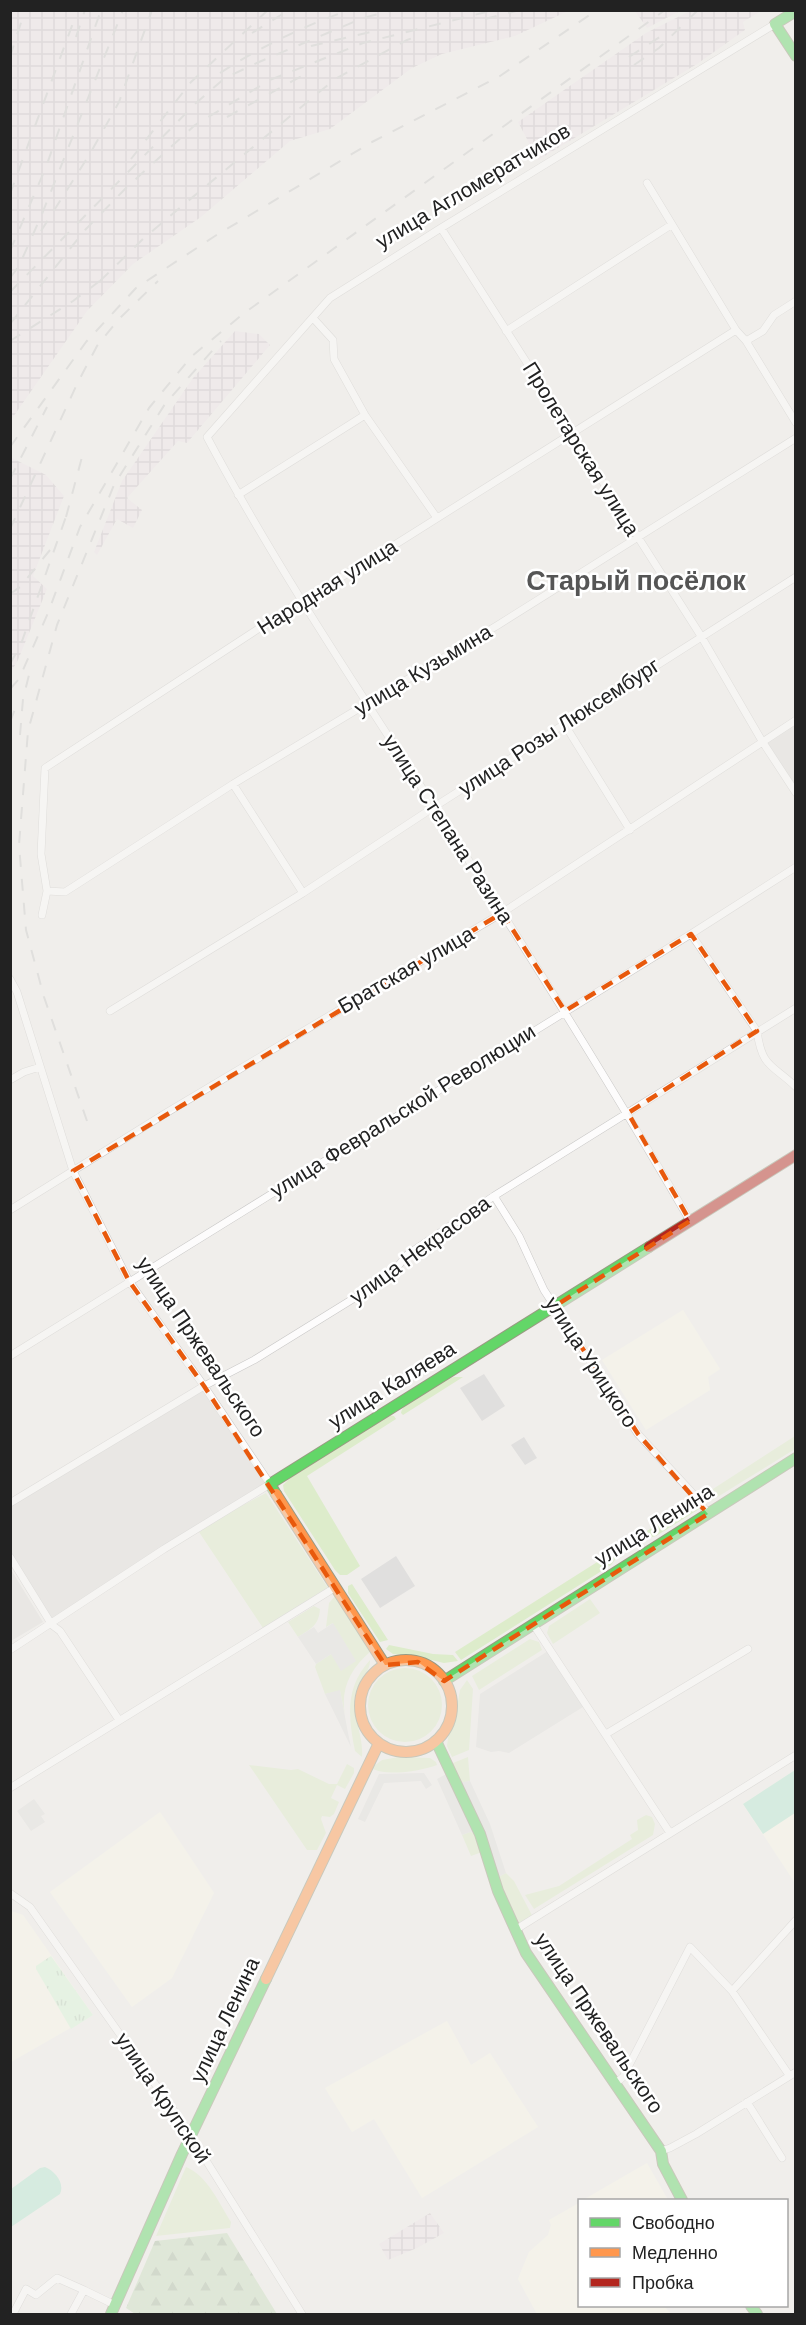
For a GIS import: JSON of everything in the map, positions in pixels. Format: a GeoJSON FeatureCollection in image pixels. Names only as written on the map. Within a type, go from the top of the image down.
{"type":"FeatureCollection","features":[{"type":"Feature","properties":{"kind":"street","name":"улица Агломератчиков"},"geometry":{"type":"LineString","coordinates":[[207,437],[330,298],[795,11]]}},
{"type":"Feature","properties":{"kind":"street"},"geometry":{"type":"LineString","coordinates":[[775,24],[795,56]]}},
{"type":"Feature","properties":{"kind":"street"},"geometry":{"type":"LineString","coordinates":[[647,183],[795,423]]}},
{"type":"Feature","properties":{"kind":"street"},"geometry":{"type":"LineString","coordinates":[[506,331],[671,225]]}},
{"type":"Feature","properties":{"kind":"street","name":"Пролетарская улица"},"geometry":{"type":"LineString","coordinates":[[441,228],[701,636],[795,794]]}},
{"type":"Feature","properties":{"kind":"street"},"geometry":{"type":"LineString","coordinates":[[746,341],[763,331],[774,315],[795,301]]}},
{"type":"Feature","properties":{"kind":"street"},"geometry":{"type":"LineString","coordinates":[[313,318],[333,340],[334,359],[365,415],[437,518]]}},
{"type":"Feature","properties":{"kind":"street","name":"Народная улица"},"geometry":{"type":"LineString","coordinates":[[42,915],[47,891],[41,854],[45,768],[301,601],[736,330]]}},
{"type":"Feature","properties":{"kind":"street"},"geometry":{"type":"LineString","coordinates":[[238,495],[365,415]]}},
{"type":"Feature","properties":{"kind":"street","name":"улица Степана Разина"},"geometry":{"type":"LineString","coordinates":[[207,437],[238,495],[301,601],[565,1011],[628,1113],[690,1221]]}},
{"type":"Feature","properties":{"kind":"street","name":"улица Кузьмина"},"geometry":{"type":"LineString","coordinates":[[47,891],[65,892],[233,784],[367,705],[795,438]]}},
{"type":"Feature","properties":{"kind":"street","name":"улица Розы Люксембург"},"geometry":{"type":"LineString","coordinates":[[110,1011],[303,893],[701,636],[795,578]]}},
{"type":"Feature","properties":{"kind":"street","name":"Братская улица"},"geometry":{"type":"LineString","coordinates":[[10,1210],[165,1113],[502,913],[795,720]]}},
{"type":"Feature","properties":{"kind":"street"},"geometry":{"type":"LineString","coordinates":[[566,725],[630,830]]}},
{"type":"Feature","properties":{"kind":"street"},"geometry":{"type":"LineString","coordinates":[[233,784],[303,893]]}},
{"type":"Feature","properties":{"kind":"street","name":"улица Февральской Революции"},"geometry":{"type":"LineString","coordinates":[[10,1356],[691,934],[795,867]]}},
{"type":"Feature","properties":{"kind":"street"},"geometry":{"type":"LineString","coordinates":[[691,934],[757,1031],[760,1050],[768,1065],[795,1087]]}},
{"type":"Feature","properties":{"kind":"street","name":"улица Пржевальского"},"geometry":{"type":"LineString","coordinates":[[10,979],[17,992],[73,1171],[129,1281],[270,1484],[385,1665]]}},
{"type":"Feature","properties":{"kind":"street","name":"улица Некрасова"},"geometry":{"type":"LineString","coordinates":[[10,1503],[204,1386],[254,1360],[390,1276],[407,1256],[494,1196],[795,1008]]}},
{"type":"Feature","properties":{"kind":"street"},"geometry":{"type":"LineString","coordinates":[[10,1080],[40,1067]]}},
{"type":"Feature","properties":{"kind":"street","name":"улица Каляева"},"geometry":{"type":"LineString","coordinates":[[10,1650],[52,1625],[164,1549],[795,1155]]}},
{"type":"Feature","properties":{"kind":"street","name":"улица Урицкого"},"geometry":{"type":"LineString","coordinates":[[494,1196],[519,1236],[544,1290],[638,1434],[698,1499],[708,1514]]}},
{"type":"Feature","properties":{"kind":"street","name":"улица Ленина"},"geometry":{"type":"LineString","coordinates":[[444,1681],[795,1458]]}},
{"type":"Feature","properties":{"kind":"street"},"geometry":{"type":"LineString","coordinates":[[10,1557],[52,1625],[60,1631],[119,1720]]}},
{"type":"Feature","properties":{"kind":"street"},"geometry":{"type":"LineString","coordinates":[[10,1788],[336,1587]]}},
{"type":"Feature","properties":{"kind":"street"},"geometry":{"type":"LineString","coordinates":[[529,1626],[606,1734],[670,1833]]}},
{"type":"Feature","properties":{"kind":"street"},"geometry":{"type":"LineString","coordinates":[[606,1734],[748,1649]]}},
{"type":"Feature","properties":{"kind":"street"},"geometry":{"type":"LineString","coordinates":[[403,1660],[418,1662],[432,1668],[444,1681],[452,1700],[451,1715],[446,1729],[436,1741],[423,1749],[408,1752],[393,1750],[379,1743],[364,1726],[360,1704],[366,1683],[376,1671],[385,1665],[403,1660]]}},
{"type":"Feature","properties":{"kind":"street","name":"улица Пржевальского"},"geometry":{"type":"LineString","coordinates":[[436,1741],[480,1834],[498,1891],[526,1953],[661,2151],[663,2164],[681,2199]]}},
{"type":"Feature","properties":{"kind":"street","name":"улица Ленина"},"geometry":{"type":"LineString","coordinates":[[113,2310],[146,2232],[379,1743]]}},
{"type":"Feature","properties":{"kind":"street"},"geometry":{"type":"LineString","coordinates":[[515,1930],[795,1755]]}},
{"type":"Feature","properties":{"kind":"street","name":"улица Крупской"},"geometry":{"type":"LineString","coordinates":[[10,1893],[30,1907],[191,2138],[302,2314]]}},
{"type":"Feature","properties":{"kind":"street"},"geometry":{"type":"LineString","coordinates":[[732,1991],[795,1920]]}},
{"type":"Feature","properties":{"kind":"street"},"geometry":{"type":"LineString","coordinates":[[615,2084],[623,2077],[690,1947],[732,1991],[792,2074],[696,2134],[661,2151]]}},
{"type":"Feature","properties":{"kind":"street"},"geometry":{"type":"LineString","coordinates":[[747,2102],[782,2158]]}},
{"type":"Feature","properties":{"kind":"street"},"geometry":{"type":"LineString","coordinates":[[13,2314],[26,2289],[36,2295],[57,2278],[84,2290],[113,2310]]}},
{"type":"Feature","properties":{"kind":"street"},"geometry":{"type":"LineString","coordinates":[[71,2314],[84,2290]]}},
{"type":"Feature","properties":{"kind":"highlighted area"},"geometry":{"type":"Polygon","coordinates":[[[502,913],[565,1011],[691,934],[757,1031],[628,1113],[690,1221],[555,1306],[638,1434],[708,1514],[444,1681],[418,1662],[385,1665],[204,1386],[129,1281],[73,1171],[502,913]]]}},
{"type":"Feature","properties":{"kind":"shaded area"},"geometry":{"type":"Polygon","coordinates":[[[11,10],[568,11],[515,36],[442,54],[412,68],[330,129],[290,141],[201,217],[133,264],[87,311],[11,420],[11,10]]]}},
{"type":"Feature","properties":{"kind":"shaded area"},"geometry":{"type":"Polygon","coordinates":[[[635,11],[680,11],[647,28],[635,11]]]}},
{"type":"Feature","properties":{"kind":"shaded area"},"geometry":{"type":"Polygon","coordinates":[[[690,11],[761,11],[743,22],[745,30],[697,64],[538,160],[518,122],[646,33],[690,11]]]}},
{"type":"Feature","properties":{"kind":"shaded area"},"geometry":{"type":"Polygon","coordinates":[[[235,331],[259,334],[270,345],[187,443],[178,441],[127,498],[142,510],[133,528],[117,519],[97,555],[94,552],[122,481],[193,378],[235,331]]]}},
{"type":"Feature","properties":{"kind":"shaded area"},"geometry":{"type":"Polygon","coordinates":[[[12,458],[46,475],[64,496],[33,576],[47,589],[11,672],[12,458]]]}},
{"type":"Feature","properties":{"kind":"shaded area"},"geometry":{"type":"Polygon","coordinates":[[[795,720],[795,793],[762,741],[795,720]]]}},
{"type":"Feature","properties":{"kind":"shaded area"},"geometry":{"type":"Polygon","coordinates":[[[683,1310],[720,1369],[708,1377],[710,1390],[646,1430],[602,1360],[683,1310]]]}},
{"type":"Feature","properties":{"kind":"shaded area"},"geometry":{"type":"Polygon","coordinates":[[[484,1374],[505,1406],[482,1421],[460,1388],[484,1374]]]}},
{"type":"Feature","properties":{"kind":"shaded area"},"geometry":{"type":"Polygon","coordinates":[[[204,1386],[270,1484],[52,1625],[11,1557],[11,1503],[204,1386]]]}},
{"type":"Feature","properties":{"kind":"shaded area"},"geometry":{"type":"Polygon","coordinates":[[[524,1437],[537,1458],[525,1465],[511,1445],[524,1437]]]}},
{"type":"Feature","properties":{"kind":"shaded area"},"geometry":{"type":"Polygon","coordinates":[[[396,1556],[415,1586],[380,1608],[361,1579],[396,1556]]]}},
{"type":"Feature","properties":{"kind":"shaded area"},"geometry":{"type":"Polygon","coordinates":[[[10,1568],[43,1622],[11,1641],[10,1641],[10,1568]]]}},
{"type":"Feature","properties":{"kind":"shaded area"},"geometry":{"type":"Polygon","coordinates":[[[333,1623],[356,1661],[341,1671],[331,1654],[316,1664],[298,1637],[314,1627],[318,1633],[333,1623]]]}},
{"type":"Feature","properties":{"kind":"shaded area"},"geometry":{"type":"Polygon","coordinates":[[[548,1651],[583,1707],[509,1753],[491,1752],[476,1747],[480,1694],[548,1651]]]}},
{"type":"Feature","properties":{"kind":"shaded area"},"geometry":{"type":"Polygon","coordinates":[[[340,1690],[348,1733],[351,1747],[325,1694],[340,1690]]]}},
{"type":"Feature","properties":{"kind":"shaded area"},"geometry":{"type":"Polygon","coordinates":[[[795,1770],[795,1883],[743,1804],[795,1770]]]}},
{"type":"Feature","properties":{"kind":"shaded area"},"geometry":{"type":"Polygon","coordinates":[[[450,1772],[456,1783],[470,1781],[490,1824],[506,1873],[494,1879],[480,1834],[470,1832],[462,1835],[437,1779],[450,1772]]]}},
{"type":"Feature","properties":{"kind":"shaded area"},"geometry":{"type":"Polygon","coordinates":[[[424,1773],[432,1785],[426,1789],[421,1781],[384,1783],[365,1822],[358,1819],[379,1774],[424,1773]]]}},
{"type":"Feature","properties":{"kind":"shaded area"},"geometry":{"type":"Polygon","coordinates":[[[34,1799],[45,1814],[41,1816],[45,1822],[31,1831],[17,1811],[34,1799]]]}},
{"type":"Feature","properties":{"kind":"shaded area"},"geometry":{"type":"Polygon","coordinates":[[[160,1812],[214,1893],[172,1978],[132,2007],[50,1892],[160,1812]]]}},
{"type":"Feature","properties":{"kind":"shaded area"},"geometry":{"type":"Polygon","coordinates":[[[11,1911],[23,1915],[93,2015],[11,2062],[11,1911]]]}},
{"type":"Feature","properties":{"kind":"shaded area"},"geometry":{"type":"Polygon","coordinates":[[[447,2021],[471,2065],[490,2053],[538,2127],[422,2198],[374,2119],[352,2132],[325,2088],[447,2021]]]}},
{"type":"Feature","properties":{"kind":"shaded area"},"geometry":{"type":"Polygon","coordinates":[[[647,2163],[667,2199],[585,2199],[647,2163]]]}},
{"type":"Feature","properties":{"kind":"shaded area"},"geometry":{"type":"Polygon","coordinates":[[[578,2204],[578,2307],[665,2307],[671,2314],[537,2314],[518,2279],[529,2252],[548,2235],[551,2225],[549,2220],[578,2204]]]}},
{"type":"Feature","properties":{"kind":"shaded area"},"geometry":{"type":"Polygon","coordinates":[[[430,2213],[444,2233],[388,2260],[379,2244],[430,2213]]]}},
{"type":"Feature","properties":{"kind":"green space"},"geometry":{"type":"Polygon","coordinates":[[[454,1377],[463,1377],[403,1415],[401,1413],[415,1397],[454,1377]]]}},
{"type":"Feature","properties":{"kind":"green space"},"geometry":{"type":"Polygon","coordinates":[[[388,1415],[396,1419],[307,1476],[360,1566],[347,1575],[340,1575],[284,1491],[283,1485],[292,1476],[388,1415]]]}},
{"type":"Feature","properties":{"kind":"green space"},"geometry":{"type":"Polygon","coordinates":[[[795,1436],[795,1449],[711,1501],[702,1496],[795,1436]]]}},
{"type":"Feature","properties":{"kind":"green space"},"geometry":{"type":"Polygon","coordinates":[[[266,1493],[328,1588],[263,1628],[197,1529],[266,1493]]]}},
{"type":"Feature","properties":{"kind":"green space"},"geometry":{"type":"Polygon","coordinates":[[[694,1502],[699,1509],[656,1536],[645,1539],[642,1534],[694,1502]]]}},
{"type":"Feature","properties":{"kind":"green space"},"geometry":{"type":"Polygon","coordinates":[[[613,1552],[617,1557],[611,1565],[461,1660],[455,1652],[613,1552]]]}},
{"type":"Feature","properties":{"kind":"green space"},"geometry":{"type":"Polygon","coordinates":[[[352,1584],[388,1640],[380,1642],[348,1593],[348,1586],[352,1584]]]}},
{"type":"Feature","properties":{"kind":"green space"},"geometry":{"type":"Polygon","coordinates":[[[335,1596],[370,1652],[357,1665],[348,1680],[344,1696],[345,1715],[340,1691],[325,1694],[315,1667],[331,1654],[333,1623],[326,1627],[329,1603],[335,1596]]]}},
{"type":"Feature","properties":{"kind":"green space"},"geometry":{"type":"Polygon","coordinates":[[[590,1599],[600,1613],[553,1644],[547,1633],[549,1626],[590,1599]]]}},
{"type":"Feature","properties":{"kind":"green space"},"geometry":{"type":"Polygon","coordinates":[[[314,1606],[320,1609],[316,1623],[298,1637],[288,1622],[314,1606]]]}},
{"type":"Feature","properties":{"kind":"green space"},"geometry":{"type":"Polygon","coordinates":[[[530,1639],[539,1642],[542,1650],[479,1690],[472,1676],[530,1639]]]}},
{"type":"Feature","properties":{"kind":"green space"},"geometry":{"type":"Polygon","coordinates":[[[389,1645],[433,1654],[453,1655],[458,1661],[444,1663],[415,1656],[393,1654],[386,1649],[389,1645]]]}},
{"type":"Feature","properties":{"kind":"green space"},"geometry":{"type":"Polygon","coordinates":[[[370,1660],[368,1669],[356,1690],[354,1703],[362,1757],[355,1751],[350,1703],[356,1681],[370,1660]]]}},
{"type":"Feature","properties":{"kind":"green space"},"geometry":{"type":"Polygon","coordinates":[[[405,1668],[419,1671],[431,1679],[439,1691],[442,1705],[439,1719],[431,1731],[419,1739],[405,1742],[391,1739],[379,1731],[371,1719],[368,1705],[371,1691],[379,1679],[391,1671],[405,1668]]]}},
{"type":"Feature","properties":{"kind":"green space"},"geometry":{"type":"Polygon","coordinates":[[[467,1680],[473,1689],[469,1750],[452,1757],[447,1746],[448,1738],[455,1718],[460,1690],[467,1680]]]}},
{"type":"Feature","properties":{"kind":"green space"},"geometry":{"type":"Polygon","coordinates":[[[399,1757],[430,1758],[437,1765],[394,1773],[371,1768],[382,1760],[399,1757]]]}},
{"type":"Feature","properties":{"kind":"green space"},"geometry":{"type":"Polygon","coordinates":[[[468,1757],[470,1781],[456,1784],[453,1763],[468,1757]]]}},
{"type":"Feature","properties":{"kind":"green space"},"geometry":{"type":"Polygon","coordinates":[[[347,1764],[354,1768],[354,1773],[345,1789],[337,1785],[331,1798],[339,1802],[334,1814],[330,1817],[322,1816],[326,1833],[317,1850],[307,1850],[249,1765],[298,1769],[329,1784],[337,1784],[347,1764]]]}},
{"type":"Feature","properties":{"kind":"green space"},"geometry":{"type":"Polygon","coordinates":[[[795,1770],[795,1813],[763,1834],[743,1804],[795,1770]]]}},
{"type":"Feature","properties":{"kind":"green space"},"geometry":{"type":"Polygon","coordinates":[[[646,1815],[652,1817],[655,1824],[653,1835],[534,1909],[525,1895],[559,1886],[632,1839],[630,1835],[638,1830],[637,1820],[646,1815]]]}},
{"type":"Feature","properties":{"kind":"green space"},"geometry":{"type":"Polygon","coordinates":[[[470,1832],[480,1834],[485,1851],[471,1856],[462,1835],[470,1832]]]}},
{"type":"Feature","properties":{"kind":"green space"},"geometry":{"type":"Polygon","coordinates":[[[506,1873],[514,1881],[534,1919],[515,1930],[494,1879],[506,1873]]]}},
{"type":"Feature","properties":{"kind":"green space"},"geometry":{"type":"Polygon","coordinates":[[[51,1956],[93,2015],[71,2029],[36,1969],[36,1966],[51,1956]]]}},
{"type":"Feature","properties":{"kind":"green space"},"geometry":{"type":"Polygon","coordinates":[[[45,2167],[58,2178],[61,2186],[60,2194],[11,2227],[11,2189],[40,2168],[45,2167]]]}},
{"type":"Feature","properties":{"kind":"green space"},"geometry":{"type":"Polygon","coordinates":[[[186,2167],[200,2176],[212,2190],[231,2222],[230,2228],[156,2236],[186,2167]]]}},
{"type":"Feature","properties":{"kind":"green space"},"geometry":{"type":"Polygon","coordinates":[[[227,2233],[277,2314],[135,2314],[126,2308],[155,2241],[227,2233]]]}},
{"type":"Feature","properties":{"kind":"railway"},"geometry":{"type":"LineString","coordinates":[[10,57],[25,10]]}},
{"type":"Feature","properties":{"kind":"railway"},"geometry":{"type":"LineString","coordinates":[[76,37],[85,10]]}},
{"type":"Feature","properties":{"kind":"railway"},"geometry":{"type":"LineString","coordinates":[[10,251],[46,167],[101,10]]}},
{"type":"Feature","properties":{"kind":"railway"},"geometry":{"type":"LineString","coordinates":[[10,278],[19,266],[42,214],[123,10]]}},
{"type":"Feature","properties":{"kind":"railway"},"geometry":{"type":"LineString","coordinates":[[41,231],[91,152],[119,102],[152,10]]}},
{"type":"Feature","properties":{"kind":"railway"},"geometry":{"type":"LineString","coordinates":[[131,159],[191,82],[268,10]]}},
{"type":"Feature","properties":{"kind":"railway"},"geometry":{"type":"LineString","coordinates":[[252,33],[289,10]]}},
{"type":"Feature","properties":{"kind":"railway"},"geometry":{"type":"LineString","coordinates":[[220,73],[283,38],[349,10]]}},
{"type":"Feature","properties":{"kind":"railway"},"geometry":{"type":"LineString","coordinates":[[10,292],[196,103],[225,78],[363,18],[394,10]]}},
{"type":"Feature","properties":{"kind":"railway"},"geometry":{"type":"LineString","coordinates":[[10,324],[85,230],[126,188],[195,125],[270,80],[363,43],[494,10]]}},
{"type":"Feature","properties":{"kind":"railway"},"geometry":{"type":"LineString","coordinates":[[485,19],[520,10]]}},
{"type":"Feature","properties":{"kind":"railway"},"geometry":{"type":"LineString","coordinates":[[10,447],[86,342],[136,288],[215,236],[372,142],[500,76],[597,10]]}},
{"type":"Feature","properties":{"kind":"railway"},"geometry":{"type":"LineString","coordinates":[[10,689],[19,679],[48,613],[80,527],[149,408],[192,356],[243,314],[665,10]]}},
{"type":"Feature","properties":{"kind":"railway"},"geometry":{"type":"LineString","coordinates":[[634,65],[659,48],[698,10]]}},
{"type":"Feature","properties":{"kind":"railway"},"geometry":{"type":"LineString","coordinates":[[10,194],[73,23]]}},
{"type":"Feature","properties":{"kind":"railway"},"geometry":{"type":"LineString","coordinates":[[311,46],[375,31]]}},
{"type":"Feature","properties":{"kind":"railway"},"geometry":{"type":"LineString","coordinates":[[629,57],[669,31]]}},
{"type":"Feature","properties":{"kind":"railway"},"geometry":{"type":"LineString","coordinates":[[100,281],[143,239],[335,79],[418,36]]}},
{"type":"Feature","properties":{"kind":"railway"},"geometry":{"type":"LineString","coordinates":[[227,117],[311,71]]}},
{"type":"Feature","properties":{"kind":"railway"},"geometry":{"type":"LineString","coordinates":[[10,341],[73,301],[105,277]]}},
{"type":"Feature","properties":{"kind":"railway"},"geometry":{"type":"LineString","coordinates":[[10,529],[97,346],[118,320],[158,281]]}},
{"type":"Feature","properties":{"kind":"railway"},"geometry":{"type":"LineString","coordinates":[[87,1121],[44,997],[26,930],[19,845],[28,731],[57,625],[114,485],[165,404],[221,341]]}},
{"type":"Feature","properties":{"kind":"railway"},"geometry":{"type":"LineString","coordinates":[[10,479],[47,407]]}},
{"type":"Feature","properties":{"kind":"railway"},"geometry":{"type":"LineString","coordinates":[[66,517],[82,457]]}},
{"type":"Feature","properties":{"kind":"railway"},"geometry":{"type":"LineString","coordinates":[[10,664],[21,644],[68,511]]}},
{"type":"Feature","properties":{"kind":"railway"},"geometry":{"type":"LineString","coordinates":[[10,594],[20,587],[50,550]]}},
{"type":"Feature","properties":{"kind":"railway"},"geometry":{"type":"LineString","coordinates":[[20,735],[23,699],[31,667]]}},
{"type":"Feature","properties":{"kind":"railway"},"geometry":{"type":"LineString","coordinates":[[10,722],[18,701]]}},
{"type":"Feature","properties":{"kind":"traffic: fast"},"geometry":{"type":"LineString","coordinates":[[796,11],[775,24],[796,56]]}},
{"type":"Feature","properties":{"kind":"traffic: fast"},"geometry":{"type":"LineString","coordinates":[[276,1494],[270,1484],[649,1247]]}},
{"type":"Feature","properties":{"kind":"traffic: fast"},"geometry":{"type":"LineString","coordinates":[[444,1681],[796,1458]]}},
{"type":"Feature","properties":{"kind":"traffic: fast"},"geometry":{"type":"LineString","coordinates":[[436,1741],[480,1834],[498,1891],[526,1953],[661,2151],[663,2164],[681,2199]]}},
{"type":"Feature","properties":{"kind":"traffic: fast"},"geometry":{"type":"LineString","coordinates":[[111,2314],[182,2154],[266,1979]]}},
{"type":"Feature","properties":{"kind":"traffic: fast"},"geometry":{"type":"LineString","coordinates":[[752,2307],[757,2314]]}},
{"type":"Feature","properties":{"kind":"traffic: slow"},"geometry":{"type":"LineString","coordinates":[[276,1494],[385,1665]]}},
{"type":"Feature","properties":{"kind":"traffic: slow"},"geometry":{"type":"LineString","coordinates":[[406,1660],[424,1664],[438,1674],[448,1688],[452,1706],[448,1724],[438,1738],[424,1748],[406,1752],[388,1748],[374,1738],[364,1724],[360,1706],[364,1688],[374,1674],[388,1664],[406,1660]]}},
{"type":"Feature","properties":{"kind":"traffic: slow"},"geometry":{"type":"LineString","coordinates":[[266,1979],[379,1743]]}},
{"type":"Feature","properties":{"kind":"traffic: jam"},"geometry":{"type":"LineString","coordinates":[[649,1247],[796,1155]]}},
{"type":"Feature","properties":{"kind":"district","name":"Старый посёлок"},"geometry":{"type":"Point","coordinates":[636,580]}}]}
